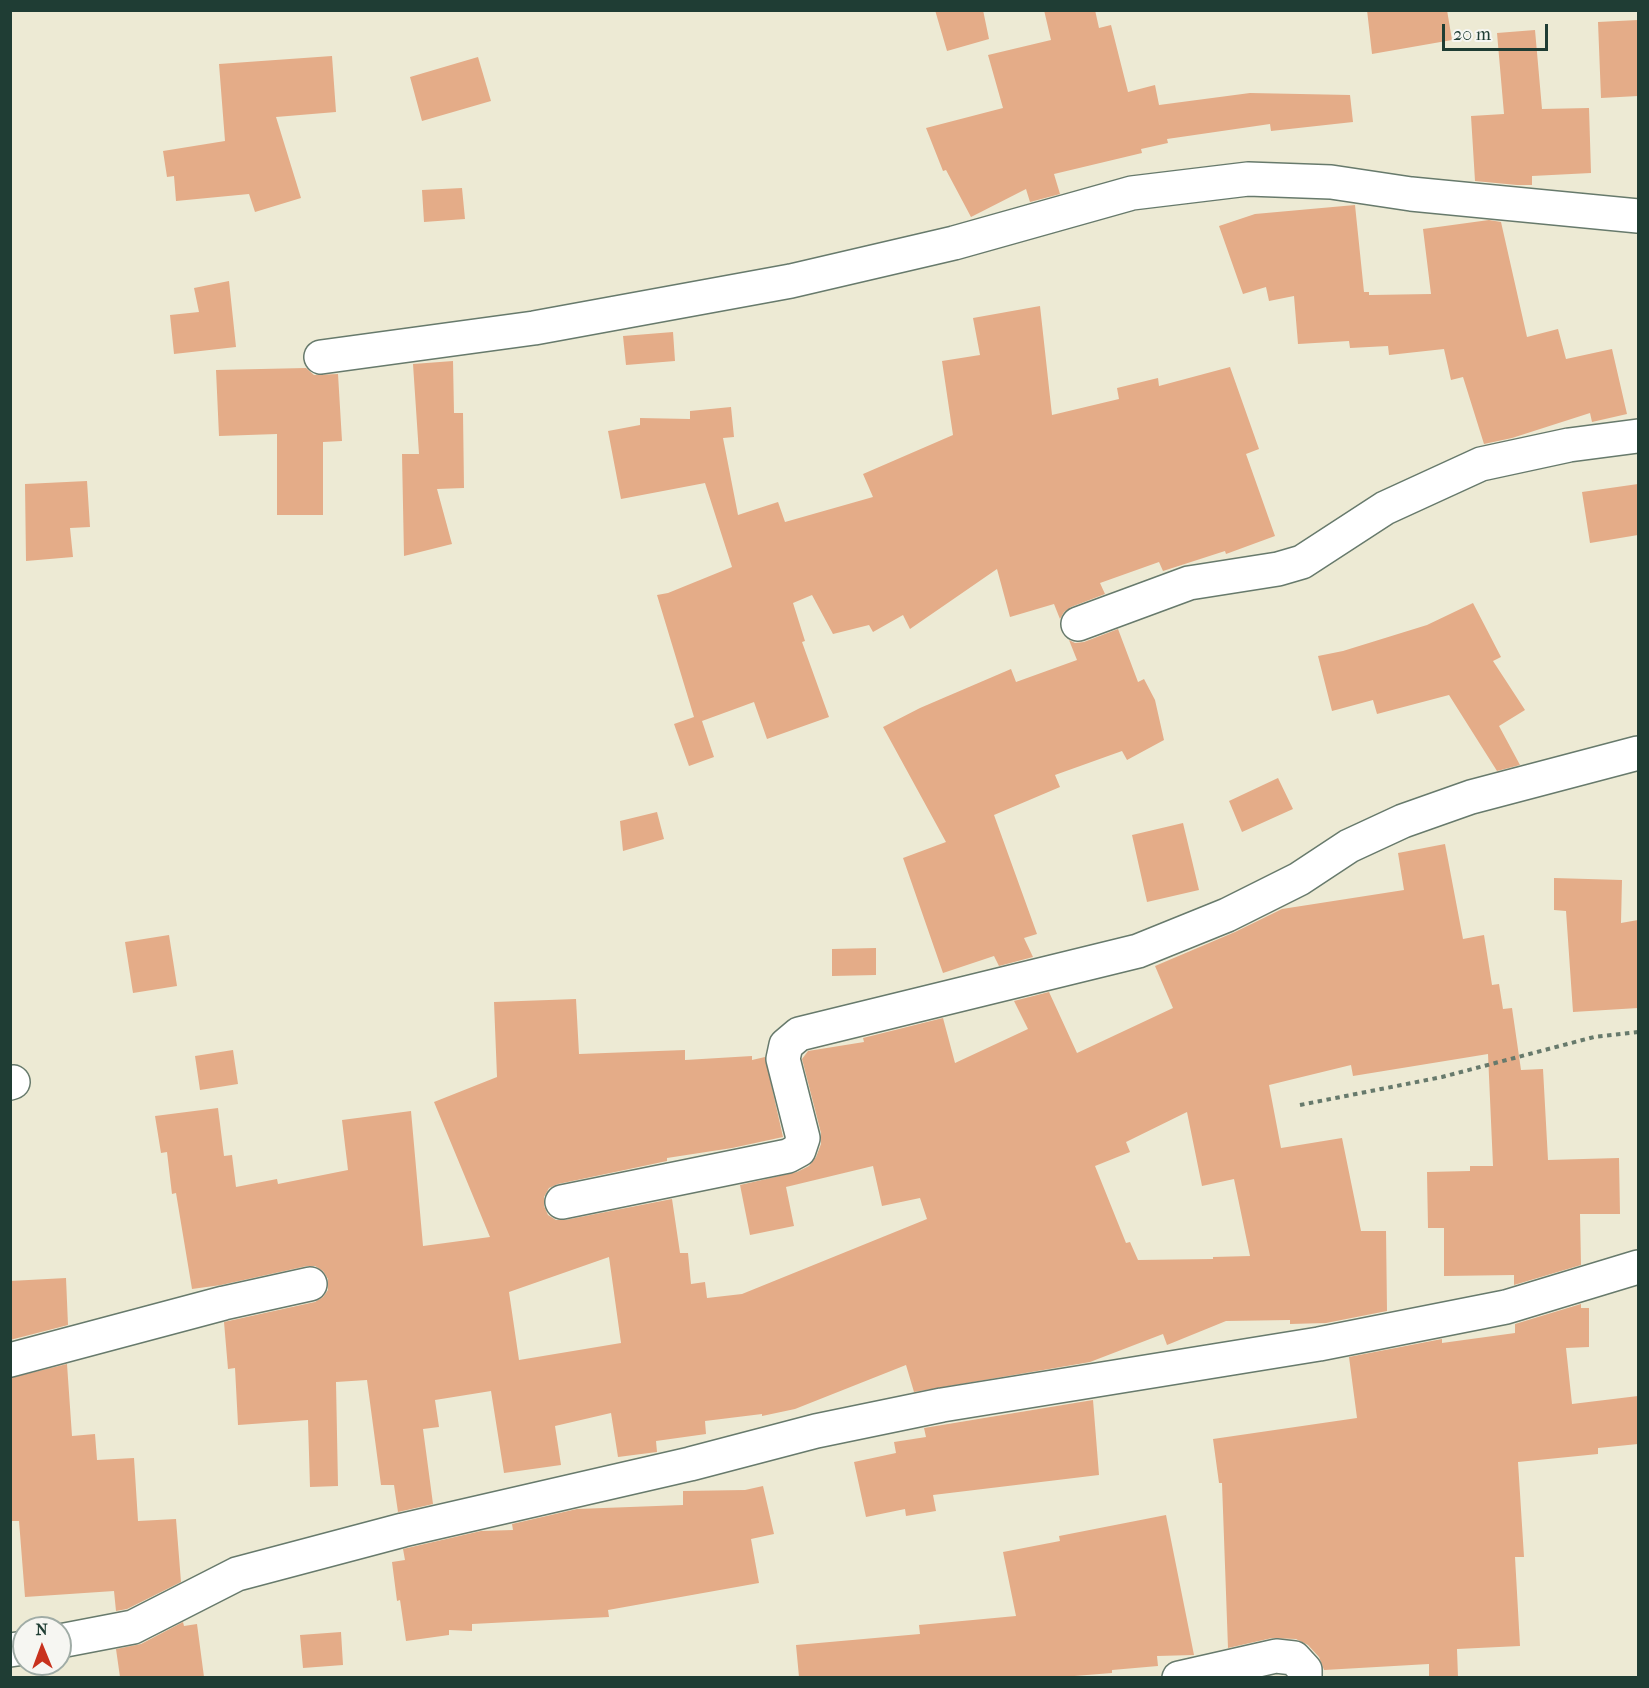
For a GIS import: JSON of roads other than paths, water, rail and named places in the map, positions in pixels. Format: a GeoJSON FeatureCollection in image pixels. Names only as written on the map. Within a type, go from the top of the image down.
{"type":"FeatureCollection","features":[{"type":"Feature","properties":{"kind":"street"},"geometry":{"type":"LineString","coordinates":[[321,357],[534,328],[791,281],[954,243],[1132,193],[1248,178],[1331,182],[1411,194],[1638,216]]}},
{"type":"Feature","properties":{"kind":"street"},"geometry":{"type":"LineString","coordinates":[[1078,624],[1189,583],[1278,569],[1302,562],[1385,508],[1481,464],[1569,445],[1638,436]]}},
{"type":"Feature","properties":{"kind":"street"},"geometry":{"type":"LineString","coordinates":[[562,1202],[788,1156],[799,1150],[803,1138],[783,1059],[786,1045],[799,1034],[1138,951],[1227,915],[1299,879],[1349,846],[1403,821],[1471,798],[1638,753]]}},
{"type":"Feature","properties":{"kind":"street"},"geometry":{"type":"LineString","coordinates":[[72,1639],[133,1627],[237,1574],[403,1530],[690,1464],[816,1431],[942,1405],[1319,1344],[1506,1307],[1638,1268]]}},
{"type":"Feature","properties":{"kind":"street"},"geometry":{"type":"LineString","coordinates":[[10,1360],[224,1303],[310,1284]]}},
{"type":"Feature","properties":{"kind":"street"},"geometry":{"type":"LineString","coordinates":[[1179,1677],[1276,1656],[1294,1659],[1305,1670],[1305,1677]]}}]}
